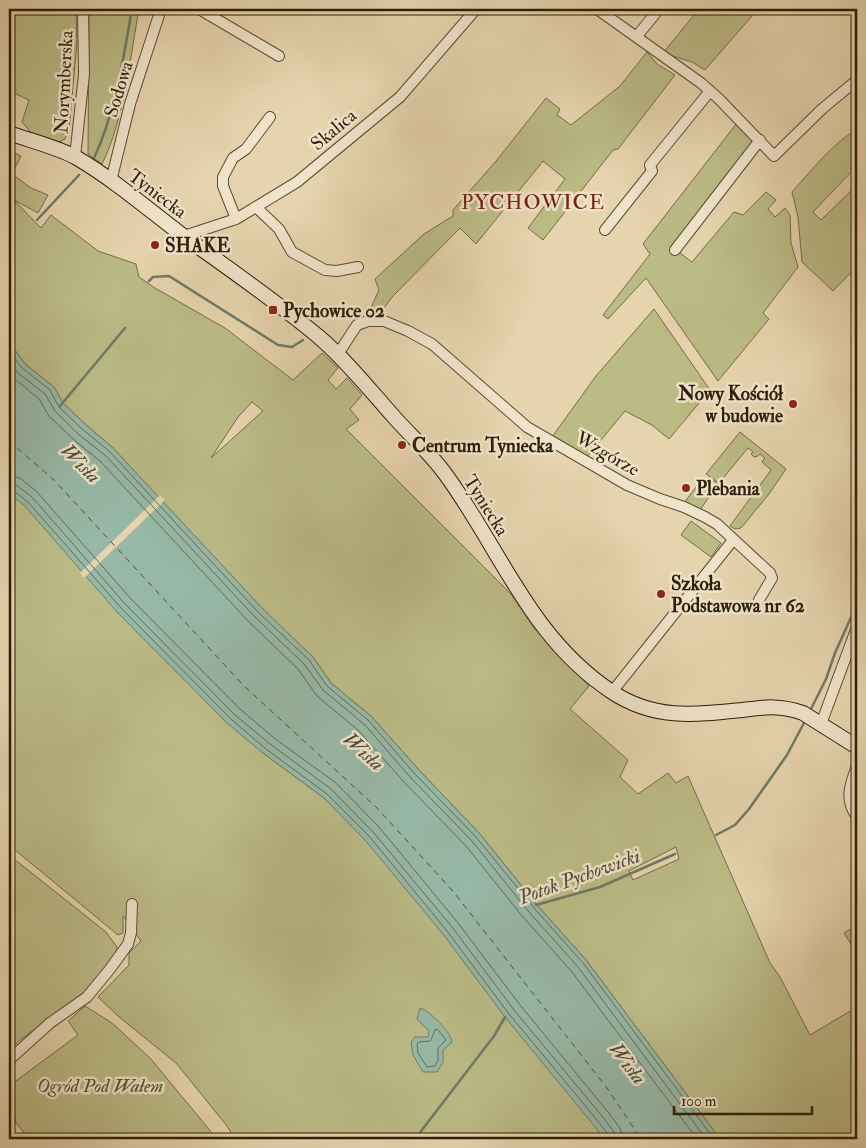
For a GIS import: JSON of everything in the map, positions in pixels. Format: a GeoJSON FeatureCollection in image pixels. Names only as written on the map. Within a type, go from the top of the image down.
{"type":"FeatureCollection","features":[{"type":"Feature","properties":{"kind":"street","name":"Norymberska"},"geometry":{"type":"LineString","coordinates":[[75,157],[84,74],[83,9]]}},
{"type":"Feature","properties":{"kind":"street","name":"Sodowa"},"geometry":{"type":"LineString","coordinates":[[111,181],[130,104],[161,9]]}},
{"type":"Feature","properties":{"kind":"street"},"geometry":{"type":"LineString","coordinates":[[200,9],[280,56]]}},
{"type":"Feature","properties":{"kind":"street","name":"Skalica"},"geometry":{"type":"LineString","coordinates":[[184,236],[236,219],[297,182],[400,97],[476,9]]}},
{"type":"Feature","properties":{"kind":"street"},"geometry":{"type":"LineString","coordinates":[[597,9],[637,36],[710,91],[774,156],[822,109],[857,80]]}},
{"type":"Feature","properties":{"kind":"street"},"geometry":{"type":"LineString","coordinates":[[637,36],[659,9]]}},
{"type":"Feature","properties":{"kind":"street"},"geometry":{"type":"LineString","coordinates":[[605,230],[652,171],[650,165],[710,91]]}},
{"type":"Feature","properties":{"kind":"street"},"geometry":{"type":"LineString","coordinates":[[236,219],[223,186],[223,178],[233,158],[246,149],[270,117]]}},
{"type":"Feature","properties":{"kind":"street","name":"Tyniecka"},"geometry":{"type":"LineString","coordinates":[[9,133],[75,157],[111,181],[302,323],[338,354],[444,472],[464,501],[536,619],[561,649],[588,675],[612,692],[644,708],[668,713],[698,714],[779,706],[803,713],[857,747]]}},
{"type":"Feature","properties":{"kind":"street"},"geometry":{"type":"LineString","coordinates":[[675,250],[760,140]]}},
{"type":"Feature","properties":{"kind":"street"},"geometry":{"type":"LineString","coordinates":[[256,207],[279,229],[292,252],[326,270],[342,271],[358,267]]}},
{"type":"Feature","properties":{"kind":"street","name":"Wzgórze"},"geometry":{"type":"LineString","coordinates":[[338,354],[357,325],[368,321],[384,321],[432,344],[527,427],[627,485],[706,517],[721,528],[770,573],[772,578],[759,600]]}},
{"type":"Feature","properties":{"kind":"street"},"geometry":{"type":"LineString","coordinates":[[612,692],[733,540]]}},
{"type":"Feature","properties":{"kind":"street"},"geometry":{"type":"LineString","coordinates":[[820,724],[853,649],[857,627]]}},
{"type":"Feature","properties":{"kind":"street"},"geometry":{"type":"LineString","coordinates":[[857,766],[849,788],[849,800],[857,817]]}},
{"type":"Feature","properties":{"kind":"street"},"geometry":{"type":"LineString","coordinates":[[9,1060],[50,1023],[87,996],[110,969],[128,944],[132,904]]}},
{"type":"Feature","properties":{"kind":"green space"},"geometry":{"type":"Polygon","coordinates":[[[9,9],[76,9],[77,42],[69,130],[65,139],[58,143],[33,135],[22,122],[29,100],[9,91],[9,9]]]}},
{"type":"Feature","properties":{"kind":"green space"},"geometry":{"type":"Polygon","coordinates":[[[89,9],[139,9],[121,108],[110,146],[102,164],[88,154],[89,9]]]}},
{"type":"Feature","properties":{"kind":"green space"},"geometry":{"type":"Polygon","coordinates":[[[699,9],[758,9],[705,70],[692,62],[663,53],[699,9]]]}},
{"type":"Feature","properties":{"kind":"green space"},"geometry":{"type":"Polygon","coordinates":[[[647,52],[657,64],[675,75],[618,149],[613,150],[543,240],[528,228],[565,179],[543,161],[476,244],[460,228],[393,296],[378,316],[369,312],[379,290],[375,279],[424,234],[453,216],[453,210],[497,160],[546,98],[560,109],[557,115],[571,125],[620,86],[647,52]]]}},
{"type":"Feature","properties":{"kind":"green space"},"geometry":{"type":"Polygon","coordinates":[[[737,123],[754,142],[672,247],[692,262],[734,212],[743,215],[766,192],[776,200],[768,209],[775,217],[785,208],[790,215],[791,243],[798,267],[763,313],[769,319],[718,381],[646,278],[608,319],[603,315],[650,254],[643,244],[737,123]]]}},
{"type":"Feature","properties":{"kind":"green space"},"geometry":{"type":"Polygon","coordinates":[[[857,129],[857,166],[813,212],[821,220],[857,185],[857,266],[833,291],[802,262],[798,217],[792,192],[830,150],[857,129]]]}},
{"type":"Feature","properties":{"kind":"green space"},"geometry":{"type":"Polygon","coordinates":[[[9,150],[21,156],[12,174],[31,188],[48,195],[38,213],[16,201],[9,191],[9,150]]]}},
{"type":"Feature","properties":{"kind":"green space"},"geometry":{"type":"Polygon","coordinates":[[[9,195],[41,228],[51,215],[98,251],[136,264],[139,277],[225,328],[293,380],[322,353],[338,368],[328,380],[336,389],[347,378],[362,395],[350,409],[359,420],[346,429],[511,594],[534,628],[589,686],[570,709],[628,760],[620,777],[638,794],[668,773],[676,783],[688,776],[770,963],[780,977],[810,1035],[857,1007],[857,1139],[720,1139],[586,960],[537,905],[480,834],[372,717],[331,683],[313,657],[262,609],[113,448],[63,403],[54,387],[25,364],[9,342],[9,195]],[[252,402],[238,417],[211,458],[263,411],[252,402]],[[676,847],[629,871],[633,880],[679,859],[676,847]]]}},
{"type":"Feature","properties":{"kind":"green space"},"geometry":{"type":"Polygon","coordinates":[[[654,309],[710,390],[669,439],[652,425],[625,411],[586,458],[552,437],[596,376],[654,309]]]}},
{"type":"Feature","properties":{"kind":"green space"},"geometry":{"type":"Polygon","coordinates":[[[740,432],[786,469],[769,494],[741,528],[735,529],[730,526],[771,470],[762,462],[765,458],[760,454],[754,457],[751,454],[753,452],[748,448],[719,483],[706,474],[740,432]]]}},
{"type":"Feature","properties":{"kind":"green space"},"geometry":{"type":"Polygon","coordinates":[[[709,477],[718,484],[700,510],[684,503],[702,479],[706,482],[709,477]]]}},
{"type":"Feature","properties":{"kind":"green space"},"geometry":{"type":"Polygon","coordinates":[[[9,491],[19,497],[263,753],[324,798],[358,831],[440,926],[607,1139],[235,1139],[227,1126],[176,1063],[118,1016],[98,997],[129,965],[129,953],[141,941],[123,916],[123,933],[118,935],[9,845],[9,491]]]}},
{"type":"Feature","properties":{"kind":"green space"},"geometry":{"type":"Polygon","coordinates":[[[691,521],[721,543],[711,557],[681,535],[691,521]]]}},
{"type":"Feature","properties":{"kind":"green space"},"geometry":{"type":"Polygon","coordinates":[[[9,855],[106,932],[117,947],[116,954],[87,991],[20,1040],[9,1051],[9,855]]]}},
{"type":"Feature","properties":{"kind":"green space"},"geometry":{"type":"Polygon","coordinates":[[[857,925],[857,954],[844,933],[857,925]]]}},
{"type":"Feature","properties":{"kind":"green space","name":"Ogród Pod Wałem"},"geometry":{"type":"Polygon","coordinates":[[[85,1006],[112,1023],[150,1058],[217,1139],[29,1139],[16,1123],[9,1086],[78,1035],[68,1021],[85,1006]]]}},
{"type":"Feature","properties":{"kind":"water","name":"Wisła"},"geometry":{"type":"Polygon","coordinates":[[[9,342],[25,364],[54,387],[63,403],[113,448],[262,608],[313,657],[331,683],[372,717],[480,834],[537,905],[586,960],[720,1139],[605,1139],[505,1017],[443,934],[365,840],[324,798],[263,753],[227,723],[118,613],[24,505],[9,493],[9,342]]]}},
{"type":"Feature","properties":{"kind":"water"},"geometry":{"type":"Polygon","coordinates":[[[420,1008],[439,1022],[451,1038],[452,1042],[443,1050],[443,1062],[437,1072],[423,1072],[413,1055],[411,1042],[415,1037],[428,1037],[429,1031],[417,1019],[420,1008]]]}},
{"type":"Feature","properties":{"kind":"pier"},"geometry":{"type":"Polygon","coordinates":[[[160,495],[165,500],[84,578],[80,573],[160,495]]]}},
{"type":"Feature","properties":{"kind":"waterway"},"geometry":{"type":"LineString","coordinates":[[94,158],[102,140],[113,103],[132,9]]}},
{"type":"Feature","properties":{"kind":"waterway"},"geometry":{"type":"LineString","coordinates":[[37,220],[79,175]]}},
{"type":"Feature","properties":{"kind":"waterway"},"geometry":{"type":"LineString","coordinates":[[149,281],[153,277],[169,276],[278,345],[292,347],[303,340]]}},
{"type":"Feature","properties":{"kind":"waterway"},"geometry":{"type":"LineString","coordinates":[[60,406],[125,328]]}},
{"type":"Feature","properties":{"kind":"waterway","name":"Potok Pychowicki"},"geometry":{"type":"LineString","coordinates":[[811,709],[826,679],[835,653],[857,604]]}},
{"type":"Feature","properties":{"kind":"waterway","name":"Potok Pychowicki"},"geometry":{"type":"LineString","coordinates":[[716,835],[735,825],[749,809],[787,755],[805,721]]}},
{"type":"Feature","properties":{"kind":"waterway","name":"Potok Pychowicki"},"geometry":{"type":"LineString","coordinates":[[536,905],[600,887],[675,854]]}},
{"type":"Feature","properties":{"kind":"waterway"},"geometry":{"type":"LineString","coordinates":[[415,1139],[494,1036],[505,1017]]}},
{"type":"Feature","properties":{"kind":"ferry route"},"geometry":{"type":"LineString","coordinates":[[9,441],[54,480],[244,686],[376,807],[452,890],[607,1088],[641,1139]]}},
{"type":"Feature","properties":{"kind":"place","name":"SHAKE"},"geometry":{"type":"Point","coordinates":[155,245]}},
{"type":"Feature","properties":{"kind":"place","name":"Pychowice 02"},"geometry":{"type":"Point","coordinates":[273,310]}},
{"type":"Feature","properties":{"kind":"place","name":"Nowy Kościół w budowie"},"geometry":{"type":"Point","coordinates":[793,404]}},
{"type":"Feature","properties":{"kind":"place","name":"Centrum Tyniecka"},"geometry":{"type":"Point","coordinates":[402,445]}},
{"type":"Feature","properties":{"kind":"place","name":"Plebania"},"geometry":{"type":"Point","coordinates":[686,488]}},
{"type":"Feature","properties":{"kind":"place","name":"Szkoła Podstawowa nr 62"},"geometry":{"type":"Point","coordinates":[661,594]}},
{"type":"Feature","properties":{"kind":"district","name":"PYCHOWICE"},"geometry":{"type":"Point","coordinates":[533,202]}}]}
